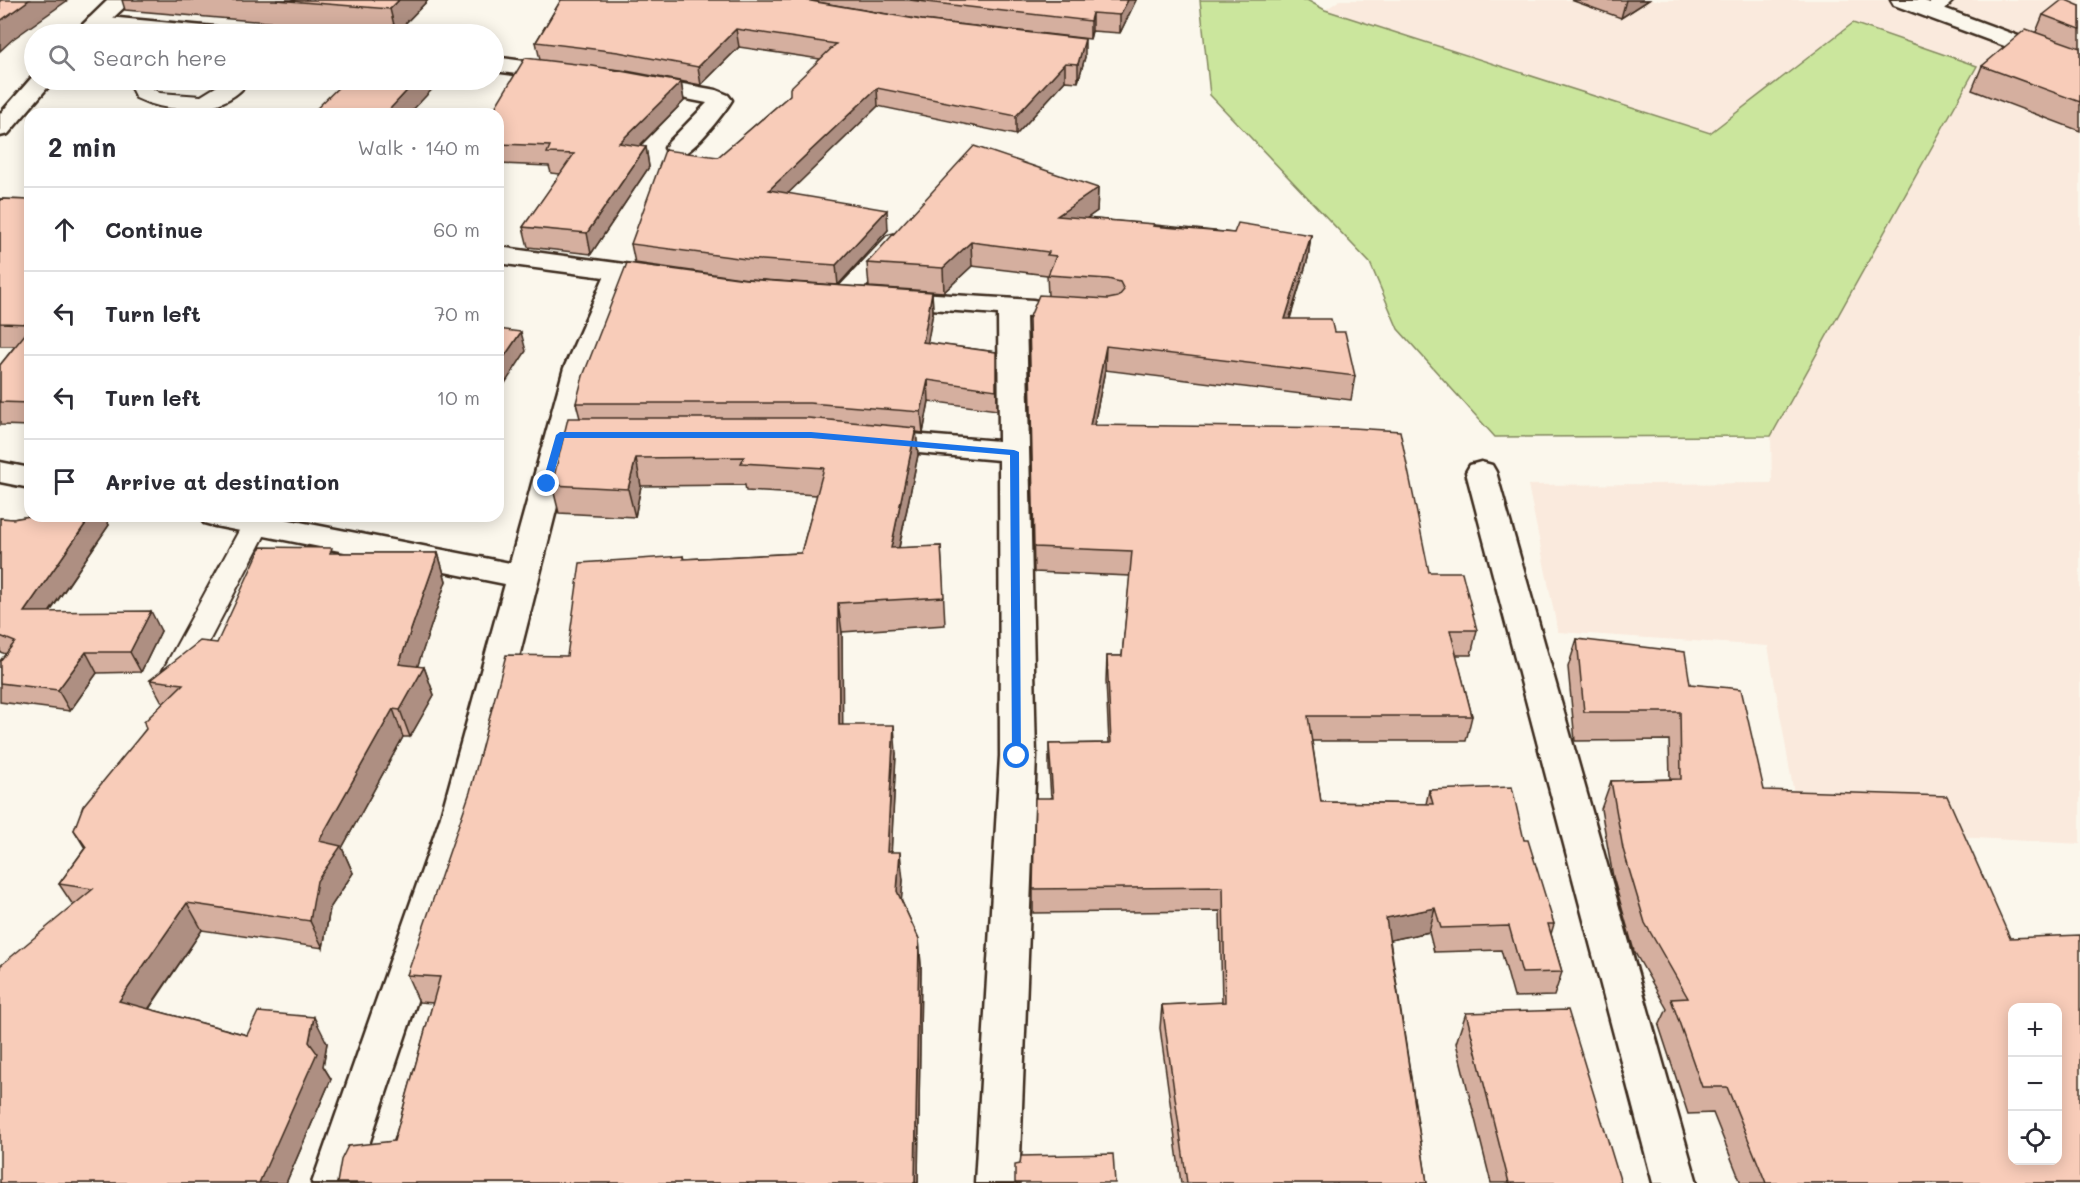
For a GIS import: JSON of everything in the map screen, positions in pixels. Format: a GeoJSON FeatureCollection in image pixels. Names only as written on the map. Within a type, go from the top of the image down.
{"type":"FeatureCollection","features":[{"type":"Feature","properties":{"kind":"street"},"geometry":{"type":"LineString","coordinates":[[96,24],[121,0]]}},
{"type":"Feature","properties":{"kind":"street"},"geometry":{"type":"LineString","coordinates":[[1902,0],[1938,5],[2080,66]]}},
{"type":"Feature","properties":{"kind":"street"},"geometry":{"type":"LineString","coordinates":[[504,65],[585,75]]}},
{"type":"Feature","properties":{"kind":"street"},"geometry":{"type":"LineString","coordinates":[[619,80],[708,95],[720,100],[712,113],[677,148]]}},
{"type":"Feature","properties":{"kind":"street"},"geometry":{"type":"LineString","coordinates":[[0,129],[33,90]]}},
{"type":"Feature","properties":{"kind":"street"},"geometry":{"type":"LineString","coordinates":[[504,256],[666,278]]}},
{"type":"Feature","properties":{"kind":"street"},"geometry":{"type":"LineString","coordinates":[[334,1183],[459,819],[522,576],[572,435],[578,369],[620,271]]}},
{"type":"Feature","properties":{"kind":"street"},"geometry":{"type":"LineString","coordinates":[[832,295],[1060,310]]}},
{"type":"Feature","properties":{"kind":"street"},"geometry":{"type":"LineString","coordinates":[[997,1183],[1017,756],[1012,307]]}},
{"type":"Feature","properties":{"kind":"street"},"geometry":{"type":"LineString","coordinates":[[847,438],[1014,452]]}},
{"type":"Feature","properties":{"kind":"street"},"geometry":{"type":"LineString","coordinates":[[0,472],[24,477]]}},
{"type":"Feature","properties":{"kind":"street"},"geometry":{"type":"LineString","coordinates":[[1481,472],[1675,1183]]}},
{"type":"Feature","properties":{"kind":"street"},"geometry":{"type":"LineString","coordinates":[[273,522],[522,576]]}},
{"type":"Feature","properties":{"kind":"lane"},"geometry":{"type":"LineString","coordinates":[[142,90],[143,94],[150,98],[196,105],[216,99],[227,90]]}},
{"type":"Feature","properties":{"kind":"lane"},"geometry":{"type":"LineString","coordinates":[[832,295],[906,228]]}},
{"type":"Feature","properties":{"kind":"lane"},"geometry":{"type":"LineString","coordinates":[[172,683],[257,522]]}},
{"type":"Feature","properties":{"kind":"shaded area"},"geometry":{"type":"Polygon","coordinates":[[[1340,0],[2080,0],[2080,844],[1800,828],[1768,646],[1558,632],[1528,485],[1772,483],[1771,436],[1853,23],[1710,133],[1325,10],[1340,0]]]}},
{"type":"Feature","properties":{"kind":"green space"},"geometry":{"type":"Polygon","coordinates":[[[1200,0],[1307,0],[1325,10],[1710,133],[1853,23],[1977,66],[1771,436],[1495,437],[1398,329],[1370,263],[1210,95],[1200,0]]]}},
{"type":"Feature","properties":{"kind":"building"},"geometry":{"type":"Polygon","coordinates":[[[0,0],[29,0],[0,21],[0,0]]]}},
{"type":"Feature","properties":{"kind":"building"},"geometry":{"type":"Polygon","coordinates":[[[276,0],[399,0],[390,9],[276,0]]]}},
{"type":"Feature","properties":{"kind":"building"},"geometry":{"type":"Polygon","coordinates":[[[561,0],[805,0],[921,20],[1085,39],[1078,64],[1065,63],[1016,116],[877,88],[769,190],[887,210],[836,265],[746,259],[631,244],[665,150],[718,157],[790,95],[790,88],[836,44],[736,29],[698,67],[618,52],[536,42],[561,0]]]}},
{"type":"Feature","properties":{"kind":"building"},"geometry":{"type":"Polygon","coordinates":[[[909,0],[1128,0],[1120,15],[1092,13],[1090,21],[909,0]]]}},
{"type":"Feature","properties":{"kind":"building"},"geometry":{"type":"Polygon","coordinates":[[[2062,0],[2080,6],[2080,29],[2043,15],[2062,0]]]}},
{"type":"Feature","properties":{"kind":"building"},"geometry":{"type":"Polygon","coordinates":[[[2026,29],[2080,48],[2080,102],[1982,66],[2026,29]]]}},
{"type":"Feature","properties":{"kind":"building"},"geometry":{"type":"Polygon","coordinates":[[[525,58],[593,66],[681,82],[619,143],[646,147],[587,233],[523,227],[574,154],[547,153],[550,146],[504,144],[504,108],[495,108],[525,58]]]}},
{"type":"Feature","properties":{"kind":"building"},"geometry":{"type":"Polygon","coordinates":[[[336,90],[408,90],[391,108],[317,108],[336,90]]]}},
{"type":"Feature","properties":{"kind":"building"},"geometry":{"type":"Polygon","coordinates":[[[974,146],[1098,188],[1057,216],[1234,233],[1238,223],[1311,235],[1285,319],[1331,319],[1334,332],[1345,332],[1355,376],[1106,346],[1090,425],[1353,428],[1400,431],[1429,572],[1462,572],[1477,630],[1450,630],[1472,716],[1308,716],[1321,802],[1433,804],[1429,790],[1512,787],[1524,840],[1528,840],[1554,924],[1548,924],[1562,972],[1522,973],[1509,926],[1441,928],[1435,908],[1386,918],[1427,1183],[1187,1183],[1162,1005],[1225,1002],[1223,887],[1033,889],[1035,798],[1053,798],[1049,744],[1111,743],[1107,656],[1122,656],[1132,551],[1034,547],[1029,319],[1039,295],[1108,299],[1118,297],[1124,290],[1120,282],[1108,279],[1048,275],[1056,256],[1047,255],[1049,252],[971,242],[943,268],[867,263],[974,146]]]}},
{"type":"Feature","properties":{"kind":"building"},"geometry":{"type":"Polygon","coordinates":[[[0,199],[24,200],[24,324],[0,323],[0,199]]]}},
{"type":"Feature","properties":{"kind":"building"},"geometry":{"type":"Polygon","coordinates":[[[627,263],[745,279],[932,292],[923,342],[996,352],[996,390],[928,380],[921,412],[809,403],[576,403],[583,376],[627,263]]]}},
{"type":"Feature","properties":{"kind":"building"},"geometry":{"type":"Polygon","coordinates":[[[504,330],[521,332],[504,357],[504,330]]]}},
{"type":"Feature","properties":{"kind":"building"},"geometry":{"type":"Polygon","coordinates":[[[24,335],[24,403],[0,402],[0,365],[24,335]]]}},
{"type":"Feature","properties":{"kind":"building"},"geometry":{"type":"Polygon","coordinates":[[[568,418],[808,418],[916,428],[891,548],[941,546],[944,597],[838,603],[839,725],[894,725],[887,852],[900,852],[897,891],[919,939],[915,1183],[337,1183],[341,1160],[348,1146],[394,1141],[440,977],[407,975],[470,792],[506,655],[567,656],[580,563],[683,556],[683,559],[801,553],[824,468],[741,463],[744,457],[636,458],[628,489],[552,485],[568,418]]]}},
{"type":"Feature","properties":{"kind":"building"},"geometry":{"type":"Polygon","coordinates":[[[24,517],[24,522],[87,522],[24,612],[151,611],[130,652],[86,652],[58,690],[0,683],[0,661],[15,642],[0,636],[0,518],[24,517]]]}},
{"type":"Feature","properties":{"kind":"building"},"geometry":{"type":"Polygon","coordinates":[[[261,547],[332,548],[330,553],[438,553],[399,664],[424,667],[400,710],[393,709],[319,841],[341,846],[317,881],[310,921],[187,903],[119,1001],[247,1035],[258,1012],[314,1017],[309,1042],[317,1053],[259,1183],[0,1183],[0,966],[93,889],[59,884],[86,847],[74,830],[83,806],[146,729],[144,722],[183,684],[150,680],[200,641],[217,643],[261,547]]]}},
{"type":"Feature","properties":{"kind":"building"},"geometry":{"type":"Polygon","coordinates":[[[1577,639],[1685,652],[1690,684],[1741,689],[1764,790],[1947,796],[2010,938],[2080,935],[2080,1183],[1766,1183],[1727,1087],[1702,1087],[1671,999],[1688,998],[1645,923],[1623,849],[1611,781],[1681,779],[1680,712],[1584,712],[1577,639]]]}},
{"type":"Feature","properties":{"kind":"building"},"geometry":{"type":"Polygon","coordinates":[[[1568,1010],[1621,1183],[1509,1183],[1466,1013],[1568,1010]]]}},
{"type":"Feature","properties":{"kind":"building"},"geometry":{"type":"Polygon","coordinates":[[[1113,1154],[1115,1183],[1015,1183],[1015,1165],[1020,1164],[1021,1156],[1113,1154]]]}},
{"type":"Feature","properties":{"kind":"route"},"geometry":{"type":"LineString","coordinates":[[547,484],[560,435],[811,435],[1014,452],[1017,756]]}}]}
